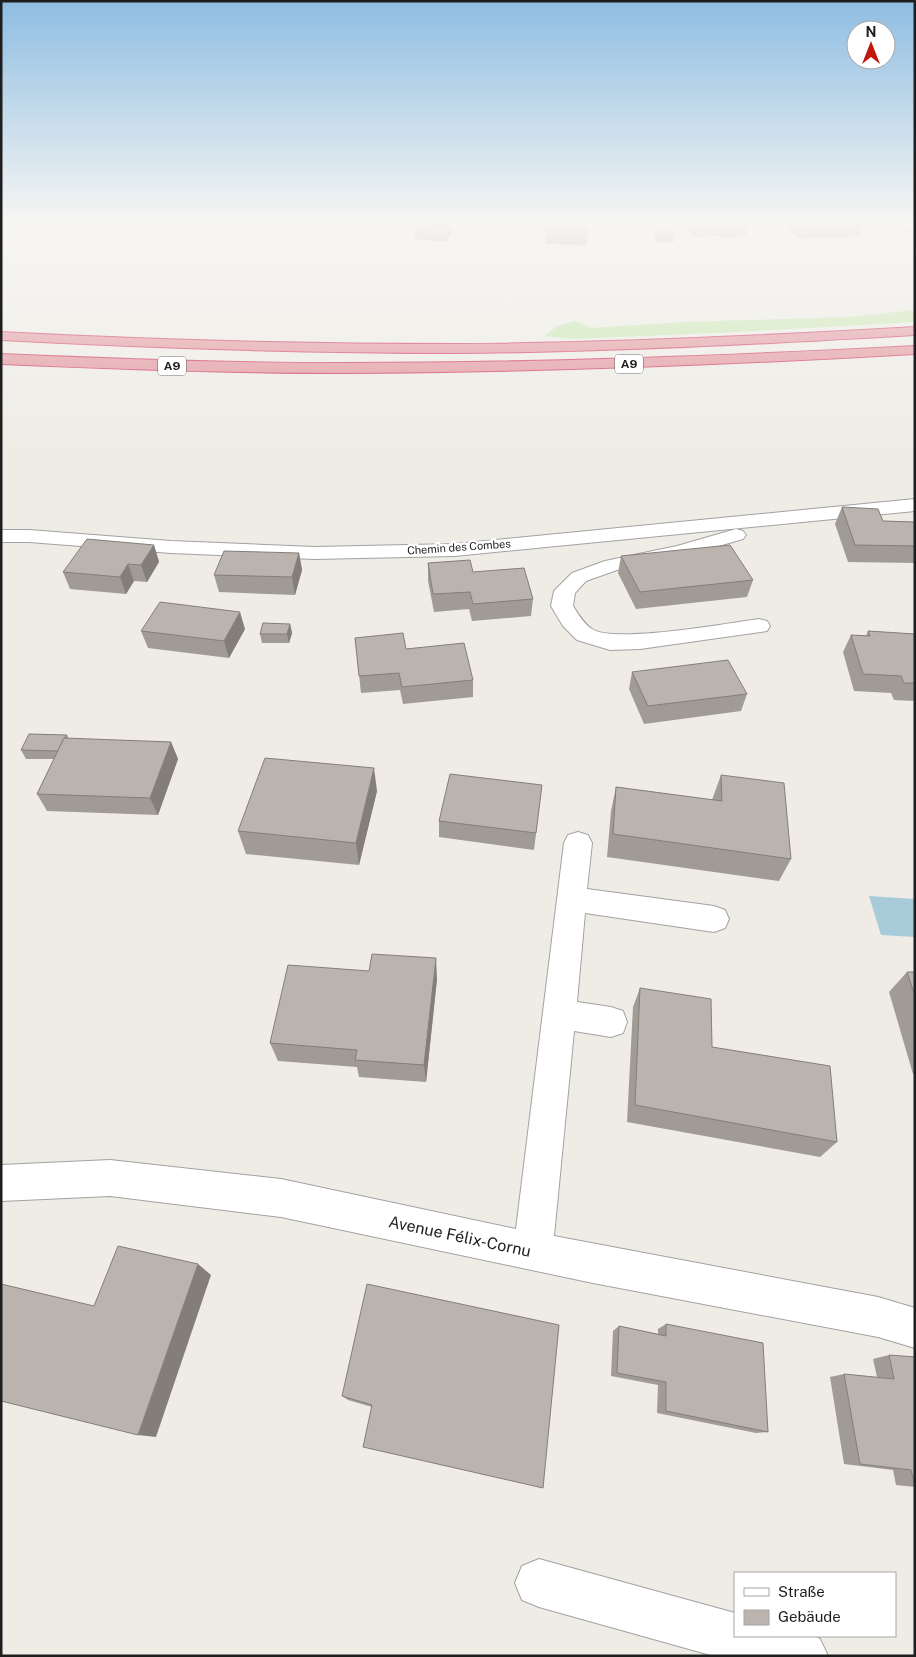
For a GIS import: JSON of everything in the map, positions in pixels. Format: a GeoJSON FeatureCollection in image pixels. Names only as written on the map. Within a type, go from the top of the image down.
{"type":"FeatureCollection","features":[{"type":"Feature","properties":{"kind":"highway","name":"A9"},"geometry":{"type":"LineString","coordinates":[[1,336],[159,344],[349,348],[606,346],[915,331]]}},
{"type":"Feature","properties":{"kind":"highway","name":"A9"},"geometry":{"type":"LineString","coordinates":[[1,359],[126,365],[343,368],[610,365],[915,350]]}},
{"type":"Feature","properties":{"kind":"street","name":"Chemin des Combes"},"geometry":{"type":"LineString","coordinates":[[1,536],[29,536],[171,547],[314,553],[455,550],[915,505]]}},
{"type":"Feature","properties":{"kind":"street"},"geometry":{"type":"LineString","coordinates":[[759,626],[640,642],[610,643],[585,635],[571,621],[562,606],[565,591],[579,577],[612,565],[725,540],[775,519]]}},
{"type":"Feature","properties":{"kind":"street"},"geometry":{"type":"LineString","coordinates":[[532,1251],[578,843]]}},
{"type":"Feature","properties":{"kind":"street"},"geometry":{"type":"LineString","coordinates":[[571,899],[714,919]]}},
{"type":"Feature","properties":{"kind":"street"},"geometry":{"type":"LineString","coordinates":[[559,1014],[611,1022]]}},
{"type":"Feature","properties":{"kind":"street","name":"Avenue Félix-Cornu"},"geometry":{"type":"LineString","coordinates":[[1,1183],[110,1178],[281,1198],[532,1251],[878,1317],[915,1328]]}},
{"type":"Feature","properties":{"kind":"street"},"geometry":{"type":"LineString","coordinates":[[539,1583],[734,1637]]}},
{"type":"Feature","properties":{"kind":"street"},"geometry":{"type":"LineString","coordinates":[[734,1637],[803,1656]]}},
{"type":"Feature","properties":{"kind":"green space"},"geometry":{"type":"Polygon","coordinates":[[[915,310],[915,322],[572,339],[545,336],[557,326],[575,321],[591,328],[685,322],[850,317],[915,310]]]}},
{"type":"Feature","properties":{"kind":"water"},"geometry":{"type":"Polygon","coordinates":[[[869,896],[915,899],[915,937],[881,935],[869,896]]]}},
{"type":"Feature","properties":{"kind":"building"},"geometry":{"type":"Polygon","coordinates":[[[842,507],[878,509],[883,521],[915,522],[915,546],[855,545],[842,507]]]}},
{"type":"Feature","properties":{"kind":"building"},"geometry":{"type":"Polygon","coordinates":[[[87,539],[154,545],[141,565],[128,564],[120,577],[63,572],[87,539]]]}},
{"type":"Feature","properties":{"kind":"building"},"geometry":{"type":"Polygon","coordinates":[[[730,545],[753,580],[640,592],[621,556],[730,545]]]}},
{"type":"Feature","properties":{"kind":"building"},"geometry":{"type":"Polygon","coordinates":[[[224,551],[299,553],[292,577],[214,575],[224,551]]]}},
{"type":"Feature","properties":{"kind":"building"},"geometry":{"type":"Polygon","coordinates":[[[470,560],[473,572],[524,568],[533,599],[473,604],[470,592],[433,594],[428,563],[470,560]]]}},
{"type":"Feature","properties":{"kind":"building"},"geometry":{"type":"Polygon","coordinates":[[[160,602],[240,612],[224,641],[141,631],[160,602]]]}},
{"type":"Feature","properties":{"kind":"building"},"geometry":{"type":"Polygon","coordinates":[[[263,623],[290,624],[287,634],[260,634],[263,623]]]}},
{"type":"Feature","properties":{"kind":"building"},"geometry":{"type":"Polygon","coordinates":[[[868,631],[915,634],[915,683],[904,683],[901,676],[863,674],[851,635],[870,636],[868,631]]]}},
{"type":"Feature","properties":{"kind":"building"},"geometry":{"type":"Polygon","coordinates":[[[403,633],[406,649],[464,643],[473,680],[402,687],[399,673],[359,676],[355,638],[403,633]]]}},
{"type":"Feature","properties":{"kind":"building"},"geometry":{"type":"Polygon","coordinates":[[[728,660],[747,694],[648,706],[632,672],[728,660]]]}},
{"type":"Feature","properties":{"kind":"building"},"geometry":{"type":"Polygon","coordinates":[[[29,734],[67,735],[58,751],[21,750],[29,734]]]}},
{"type":"Feature","properties":{"kind":"building"},"geometry":{"type":"Polygon","coordinates":[[[64,738],[171,742],[150,798],[37,794],[64,738]]]}},
{"type":"Feature","properties":{"kind":"building"},"geometry":{"type":"Polygon","coordinates":[[[265,758],[374,768],[356,843],[238,831],[265,758]]]}},
{"type":"Feature","properties":{"kind":"building"},"geometry":{"type":"Polygon","coordinates":[[[450,774],[542,785],[536,833],[439,821],[450,774]]]}},
{"type":"Feature","properties":{"kind":"building"},"geometry":{"type":"Polygon","coordinates":[[[721,775],[784,783],[791,859],[613,834],[616,787],[722,801],[721,775]]]}},
{"type":"Feature","properties":{"kind":"building"},"geometry":{"type":"Polygon","coordinates":[[[372,954],[436,958],[424,1065],[355,1060],[357,1050],[270,1043],[288,965],[369,971],[372,954]]]}},
{"type":"Feature","properties":{"kind":"building"},"geometry":{"type":"Polygon","coordinates":[[[907,972],[915,972],[915,996],[907,972]]]}},
{"type":"Feature","properties":{"kind":"building"},"geometry":{"type":"Polygon","coordinates":[[[640,988],[711,999],[712,1047],[830,1066],[837,1142],[635,1105],[640,988]]]}},
{"type":"Feature","properties":{"kind":"building"},"geometry":{"type":"Polygon","coordinates":[[[118,1246],[198,1264],[138,1435],[1,1401],[1,1284],[94,1306],[118,1246]]]}},
{"type":"Feature","properties":{"kind":"building"},"geometry":{"type":"Polygon","coordinates":[[[367,1284],[559,1325],[543,1488],[363,1447],[372,1405],[342,1396],[367,1284]]]}},
{"type":"Feature","properties":{"kind":"building"},"geometry":{"type":"Polygon","coordinates":[[[666,1324],[763,1343],[768,1432],[666,1411],[666,1382],[617,1373],[619,1326],[666,1336],[666,1324]]]}},
{"type":"Feature","properties":{"kind":"building"},"geometry":{"type":"Polygon","coordinates":[[[889,1355],[915,1357],[915,1485],[911,1470],[860,1464],[844,1374],[894,1379],[889,1355]]]}}]}
